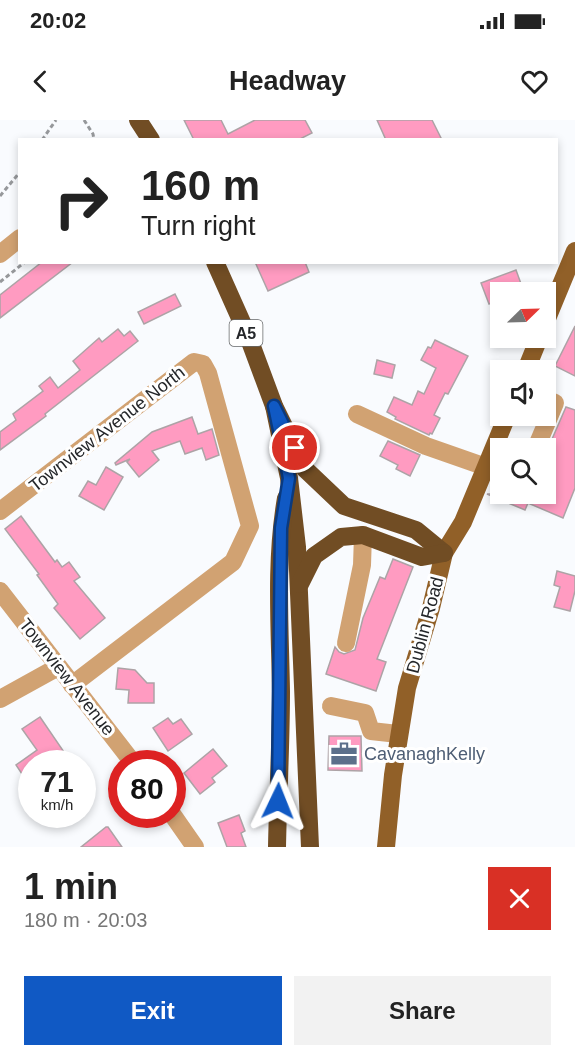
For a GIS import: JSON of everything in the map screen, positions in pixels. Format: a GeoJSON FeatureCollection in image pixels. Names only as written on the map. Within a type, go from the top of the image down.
{"type":"FeatureCollection","features":[{"type":"Feature","properties":{"kind":"highway"},"geometry":{"type":"LineString","coordinates":[[138,120],[150,138]]}},
{"type":"Feature","properties":{"kind":"highway","name":"A5"},"geometry":{"type":"LineString","coordinates":[[216,264],[248,336],[274,406],[289,478],[297,547],[310,847]]}},
{"type":"Feature","properties":{"kind":"highway"},"geometry":{"type":"LineString","coordinates":[[274,406],[305,469],[344,506],[416,530],[444,553]]}},
{"type":"Feature","properties":{"kind":"highway"},"geometry":{"type":"LineString","coordinates":[[277,847],[281,539],[289,478]]}},
{"type":"Feature","properties":{"kind":"highway"},"geometry":{"type":"LineString","coordinates":[[298,586],[314,556],[340,537],[363,535],[422,557],[444,553]]}},
{"type":"Feature","properties":{"kind":"main road"},"geometry":{"type":"LineString","coordinates":[[556,297],[575,251]]}},
{"type":"Feature","properties":{"kind":"main road","name":"Dublin Road"},"geometry":{"type":"LineString","coordinates":[[386,847],[398,734],[407,688],[431,608],[444,553],[463,522],[503,426]]}},
{"type":"Feature","properties":{"kind":"street"},"geometry":{"type":"LineString","coordinates":[[0,254],[18,240]]}},
{"type":"Feature","properties":{"kind":"street","name":"Townview Avenue North"},"geometry":{"type":"LineString","coordinates":[[0,511],[194,362],[203,364],[208,373],[250,526],[233,562],[72,685]]}},
{"type":"Feature","properties":{"kind":"street"},"geometry":{"type":"LineString","coordinates":[[357,414],[426,446],[486,467]]}},
{"type":"Feature","properties":{"kind":"street"},"geometry":{"type":"LineString","coordinates":[[346,643],[362,565],[363,535]]}},
{"type":"Feature","properties":{"kind":"street","name":"Townview Avenue"},"geometry":{"type":"LineString","coordinates":[[0,591],[123,750]]}},
{"type":"Feature","properties":{"kind":"street"},"geometry":{"type":"LineString","coordinates":[[0,699],[58,668]]}},
{"type":"Feature","properties":{"kind":"street"},"geometry":{"type":"LineString","coordinates":[[331,706],[365,713],[370,731],[398,734]]}},
{"type":"Feature","properties":{"kind":"street"},"geometry":{"type":"LineString","coordinates":[[182,828],[195,847]]}},
{"type":"Feature","properties":{"kind":"path"},"geometry":{"type":"LineString","coordinates":[[43,138],[56,120]]}},
{"type":"Feature","properties":{"kind":"path"},"geometry":{"type":"LineString","coordinates":[[84,120],[94,138]]}},
{"type":"Feature","properties":{"kind":"path"},"geometry":{"type":"LineString","coordinates":[[0,196],[18,174]]}},
{"type":"Feature","properties":{"kind":"path"},"geometry":{"type":"LineString","coordinates":[[0,282],[22,264]]}},
{"type":"Feature","properties":{"kind":"building"},"geometry":{"type":"Polygon","coordinates":[[[184,120],[221,120],[228,134],[255,120],[305,120],[312,133],[302,138],[193,138],[184,120]]]}},
{"type":"Feature","properties":{"kind":"building"},"geometry":{"type":"Polygon","coordinates":[[[377,120],[432,120],[441,138],[385,138],[377,120]]]}},
{"type":"Feature","properties":{"kind":"building"},"geometry":{"type":"Polygon","coordinates":[[[39,264],[70,264],[0,318],[0,295],[39,264]]]}},
{"type":"Feature","properties":{"kind":"building"},"geometry":{"type":"Polygon","coordinates":[[[256,264],[306,264],[309,272],[268,291],[256,264]]]}},
{"type":"Feature","properties":{"kind":"building"},"geometry":{"type":"Polygon","coordinates":[[[516,270],[520,282],[490,282],[489,304],[481,283],[516,270]]]}},
{"type":"Feature","properties":{"kind":"building"},"geometry":{"type":"Polygon","coordinates":[[[175,294],[181,306],[144,324],[138,312],[175,294]]]}},
{"type":"Feature","properties":{"kind":"building"},"geometry":{"type":"Polygon","coordinates":[[[575,326],[575,376],[556,366],[575,326]]]}},
{"type":"Feature","properties":{"kind":"building"},"geometry":{"type":"Polygon","coordinates":[[[118,329],[124,336],[130,331],[138,341],[45,414],[46,416],[0,450],[0,432],[16,420],[13,414],[43,391],[39,386],[50,377],[58,388],[80,370],[73,361],[99,338],[102,342],[118,329]]]}},
{"type":"Feature","properties":{"kind":"building"},"geometry":{"type":"Polygon","coordinates":[[[435,340],[468,356],[434,415],[440,418],[432,434],[429,435],[395,419],[396,417],[387,412],[394,397],[412,405],[418,391],[424,394],[436,368],[421,360],[435,340]]]}},
{"type":"Feature","properties":{"kind":"building"},"geometry":{"type":"Polygon","coordinates":[[[377,360],[395,365],[392,378],[374,374],[377,360]]]}},
{"type":"Feature","properties":{"kind":"building"},"geometry":{"type":"Polygon","coordinates":[[[566,407],[575,410],[575,488],[563,518],[530,504],[556,504],[556,438],[553,438],[566,407]]]}},
{"type":"Feature","properties":{"kind":"building"},"geometry":{"type":"Polygon","coordinates":[[[192,417],[198,434],[212,429],[219,455],[206,460],[202,448],[185,454],[180,441],[152,451],[159,460],[139,477],[127,462],[130,459],[116,465],[115,463],[152,432],[192,417]]]}},
{"type":"Feature","properties":{"kind":"building"},"geometry":{"type":"Polygon","coordinates":[[[388,441],[420,455],[410,476],[396,469],[398,465],[380,456],[388,441]]]}},
{"type":"Feature","properties":{"kind":"building"},"geometry":{"type":"Polygon","coordinates":[[[106,467],[123,477],[104,510],[79,496],[88,481],[96,485],[106,467]]]}},
{"type":"Feature","properties":{"kind":"building"},"geometry":{"type":"Polygon","coordinates":[[[511,504],[528,504],[525,510],[511,504]]]}},
{"type":"Feature","properties":{"kind":"building"},"geometry":{"type":"Polygon","coordinates":[[[21,516],[55,562],[57,560],[62,567],[69,562],[80,577],[74,581],[105,618],[80,639],[54,608],[58,604],[5,529],[21,516]]]}},
{"type":"Feature","properties":{"kind":"building"},"geometry":{"type":"Polygon","coordinates":[[[393,559],[413,567],[377,659],[386,662],[376,691],[326,674],[335,647],[344,654],[355,650],[363,618],[380,577],[385,579],[393,559]]]}},
{"type":"Feature","properties":{"kind":"building"},"geometry":{"type":"Polygon","coordinates":[[[557,571],[575,576],[575,591],[570,611],[554,607],[560,587],[554,585],[557,571]]]}},
{"type":"Feature","properties":{"kind":"building"},"geometry":{"type":"Polygon","coordinates":[[[118,668],[135,670],[147,683],[154,683],[154,703],[128,703],[129,690],[116,689],[118,668]]]}},
{"type":"Feature","properties":{"kind":"building"},"geometry":{"type":"Polygon","coordinates":[[[40,717],[63,750],[37,750],[22,729],[40,717]]]}},
{"type":"Feature","properties":{"kind":"building"},"geometry":{"type":"Polygon","coordinates":[[[168,718],[173,724],[181,719],[192,734],[167,750],[153,728],[168,718]]]}},
{"type":"Feature","properties":{"kind":"building","name":"CavanaghKelly"},"geometry":{"type":"Polygon","coordinates":[[[329,736],[361,736],[362,771],[328,770],[329,736]]]}},
{"type":"Feature","properties":{"kind":"building"},"geometry":{"type":"Polygon","coordinates":[[[213,749],[227,766],[212,778],[215,782],[200,794],[186,776],[186,771],[213,749]]]}},
{"type":"Feature","properties":{"kind":"building"},"geometry":{"type":"Polygon","coordinates":[[[239,815],[245,831],[241,833],[246,847],[227,847],[218,823],[239,815]]]}},
{"type":"Feature","properties":{"kind":"building"},"geometry":{"type":"Polygon","coordinates":[[[108,827],[122,847],[81,847],[108,827]]]}},
{"type":"Feature","properties":{"kind":"place","name":"CavanaghKelly"},"geometry":{"type":"Point","coordinates":[344,754]}},
{"type":"Feature","properties":{"kind":"route"},"geometry":{"type":"LineString","coordinates":[[278,801],[279,585],[281,528],[289,478],[274,406],[295,448]]}}]}
